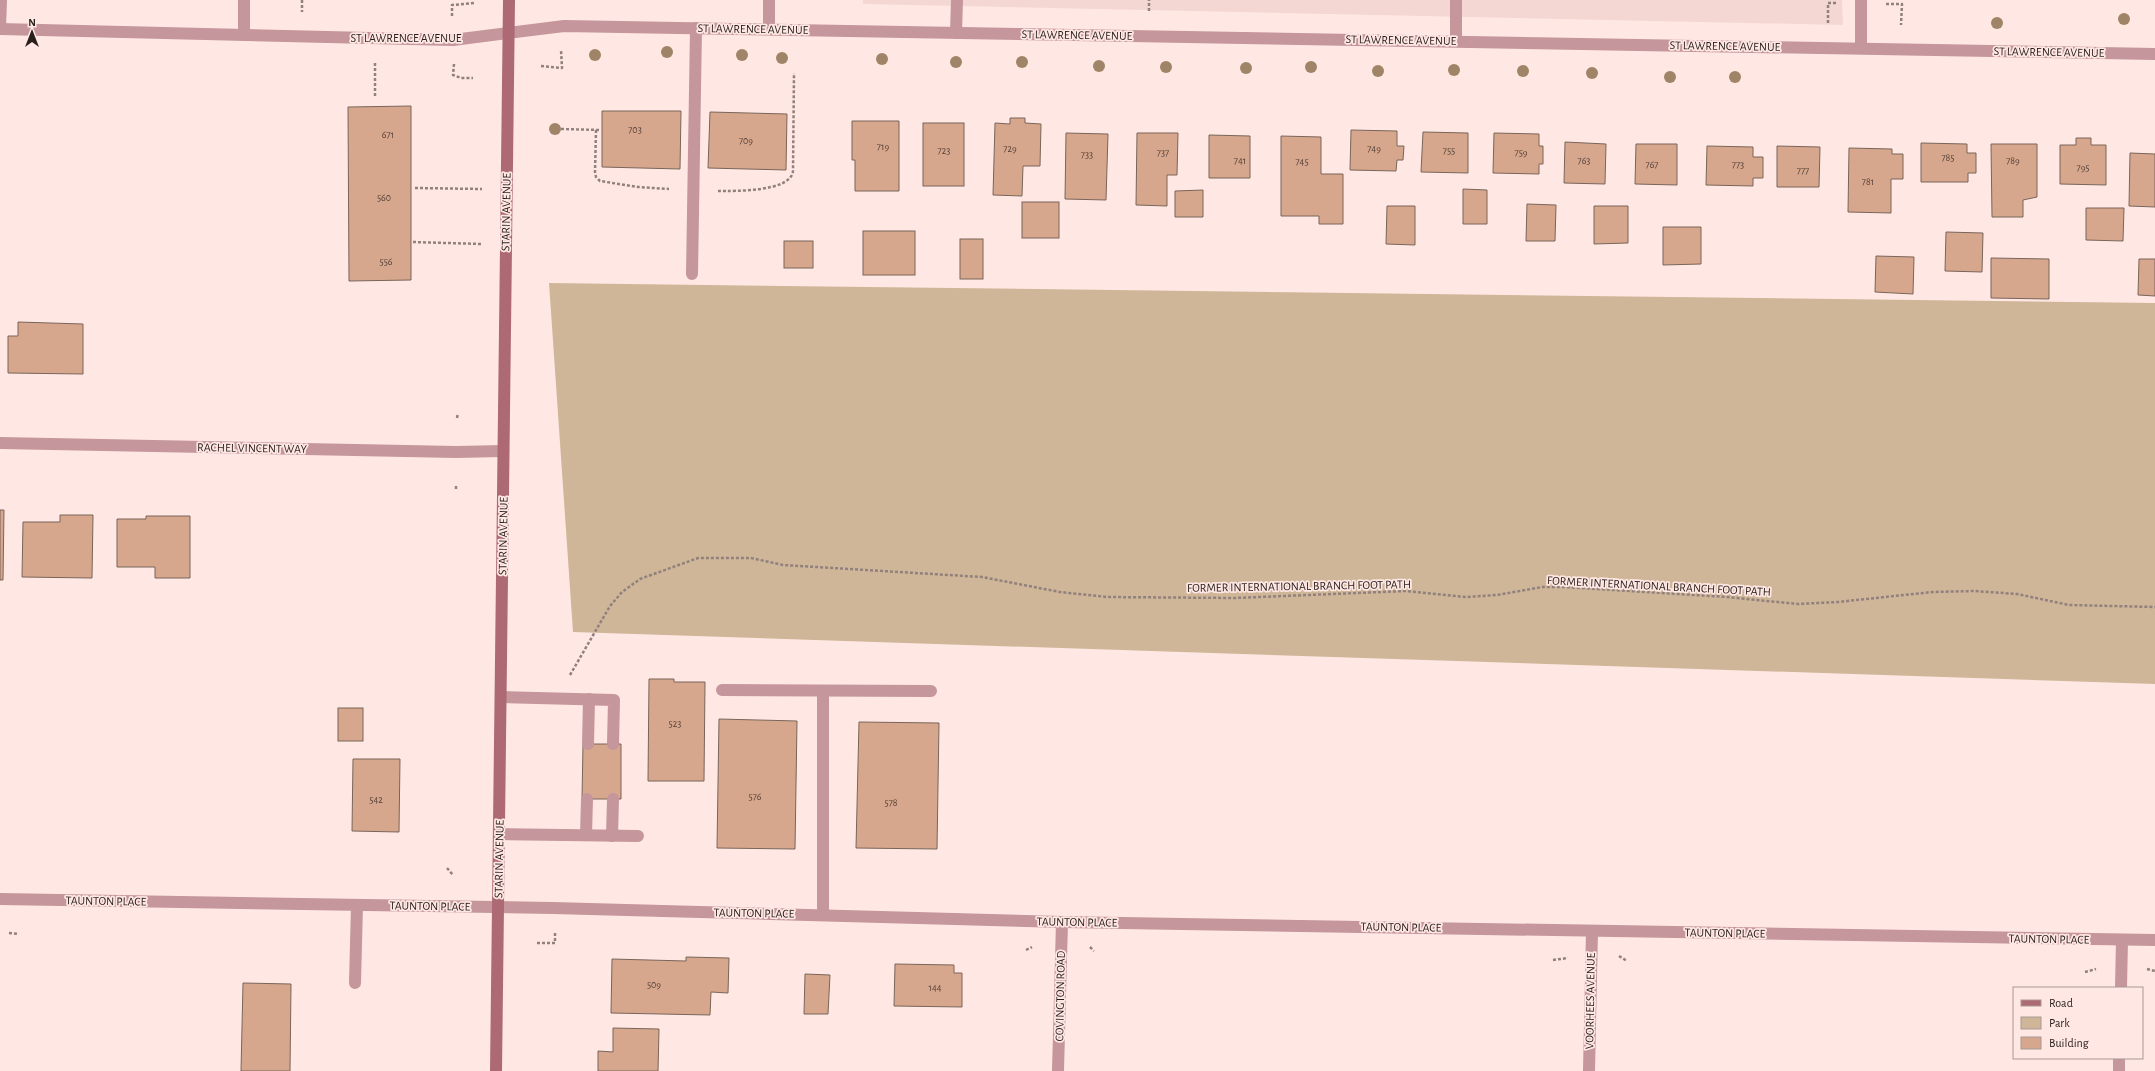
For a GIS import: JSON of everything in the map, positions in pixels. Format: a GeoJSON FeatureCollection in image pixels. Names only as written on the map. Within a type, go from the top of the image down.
{"type":"FeatureCollection","features":[{"type":"Feature","properties":{"kind":"street"},"geometry":{"type":"LineString","coordinates":[[0,29],[1,0]]}},
{"type":"Feature","properties":{"kind":"street"},"geometry":{"type":"LineString","coordinates":[[244,0],[244,35]]}},
{"type":"Feature","properties":{"kind":"street","name":"STARIN AVENUE"},"geometry":{"type":"LineString","coordinates":[[496,1071],[509,0]]}},
{"type":"Feature","properties":{"kind":"street"},"geometry":{"type":"LineString","coordinates":[[769,0],[769,29]]}},
{"type":"Feature","properties":{"kind":"street"},"geometry":{"type":"LineString","coordinates":[[956,33],[957,0]]}},
{"type":"Feature","properties":{"kind":"street"},"geometry":{"type":"LineString","coordinates":[[1456,0],[1456,41]]}},
{"type":"Feature","properties":{"kind":"street"},"geometry":{"type":"LineString","coordinates":[[1861,0],[1861,48]]}},
{"type":"Feature","properties":{"kind":"street","name":"ST LAWRENCE AVENUE"},"geometry":{"type":"LineString","coordinates":[[0,29],[453,40],[564,26],[2155,54]]}},
{"type":"Feature","properties":{"kind":"street"},"geometry":{"type":"LineString","coordinates":[[692,274],[696,28]]}},
{"type":"Feature","properties":{"kind":"street","name":"RACHEL VINCENT WAY"},"geometry":{"type":"LineString","coordinates":[[0,443],[456,452],[503,450]]}},
{"type":"Feature","properties":{"kind":"street"},"geometry":{"type":"LineString","coordinates":[[722,690],[931,691]]}},
{"type":"Feature","properties":{"kind":"street"},"geometry":{"type":"LineString","coordinates":[[822,915],[823,691]]}},
{"type":"Feature","properties":{"kind":"street"},"geometry":{"type":"LineString","coordinates":[[501,697],[614,700],[613,744]]}},
{"type":"Feature","properties":{"kind":"street"},"geometry":{"type":"LineString","coordinates":[[588,744],[589,699]]}},
{"type":"Feature","properties":{"kind":"street"},"geometry":{"type":"LineString","coordinates":[[586,835],[587,799]]}},
{"type":"Feature","properties":{"kind":"street"},"geometry":{"type":"LineString","coordinates":[[612,836],[613,799]]}},
{"type":"Feature","properties":{"kind":"street"},"geometry":{"type":"LineString","coordinates":[[499,834],[638,836]]}},
{"type":"Feature","properties":{"kind":"street","name":"TAUNTON PLACE"},"geometry":{"type":"LineString","coordinates":[[0,899],[498,906],[1062,922],[2155,940]]}},
{"type":"Feature","properties":{"kind":"street"},"geometry":{"type":"LineString","coordinates":[[356,982],[357,905]]}},
{"type":"Feature","properties":{"kind":"street","name":"COVINGTON ROAD"},"geometry":{"type":"LineString","coordinates":[[1058,1071],[1062,922]]}},
{"type":"Feature","properties":{"kind":"street","name":"VOORHEES AVENUE"},"geometry":{"type":"LineString","coordinates":[[1589,1071],[1592,931]]}},
{"type":"Feature","properties":{"kind":"street"},"geometry":{"type":"LineString","coordinates":[[2121,987],[2122,940]]}},
{"type":"Feature","properties":{"kind":"street"},"geometry":{"type":"LineString","coordinates":[[2119,1059],[2119,1071]]}},
{"type":"Feature","properties":{"kind":"path"},"geometry":{"type":"LineString","coordinates":[[302,0],[302,17]]}},
{"type":"Feature","properties":{"kind":"path"},"geometry":{"type":"LineString","coordinates":[[1149,13],[1150,0]]}},
{"type":"Feature","properties":{"kind":"path"},"geometry":{"type":"LineString","coordinates":[[452,21],[452,5],[474,3]]}},
{"type":"Feature","properties":{"kind":"path"},"geometry":{"type":"LineString","coordinates":[[1828,22],[1828,3],[1839,3]]}},
{"type":"Feature","properties":{"kind":"path"},"geometry":{"type":"LineString","coordinates":[[1883,4],[1902,4],[1901,26]]}},
{"type":"Feature","properties":{"kind":"path"},"geometry":{"type":"LineString","coordinates":[[541,66],[562,68],[561,48]]}},
{"type":"Feature","properties":{"kind":"path"},"geometry":{"type":"LineString","coordinates":[[454,62],[453,75],[461,78],[473,78]]}},
{"type":"Feature","properties":{"kind":"path"},"geometry":{"type":"LineString","coordinates":[[375,63],[375,96]]}},
{"type":"Feature","properties":{"kind":"path"},"geometry":{"type":"LineString","coordinates":[[746,191],[784,184],[793,175],[794,73]]}},
{"type":"Feature","properties":{"kind":"path"},"geometry":{"type":"LineString","coordinates":[[561,129],[601,130]]}},
{"type":"Feature","properties":{"kind":"path"},"geometry":{"type":"LineString","coordinates":[[596,130],[595,172],[600,180],[638,187],[694,191]]}},
{"type":"Feature","properties":{"kind":"path"},"geometry":{"type":"LineString","coordinates":[[415,188],[472,189]]}},
{"type":"Feature","properties":{"kind":"path"},"geometry":{"type":"LineString","coordinates":[[413,242],[472,244]]}},
{"type":"Feature","properties":{"kind":"path"},"geometry":{"type":"LineString","coordinates":[[457,418],[458,413]]}},
{"type":"Feature","properties":{"kind":"path","name":"FORMER INTERNATIONAL BRANCH FOOT PATH"},"geometry":{"type":"LineString","coordinates":[[565,699],[570,672],[610,606],[622,592],[640,579],[698,558],[751,558],[783,565],[982,578],[1060,592],[1107,596],[1235,598],[1406,591],[1466,596],[1497,595],[1542,587],[1564,587],[1727,597],[1798,604],[1838,602],[1932,592],[1974,591],[2017,594],[2069,605],[2155,607]]}},
{"type":"Feature","properties":{"kind":"path"},"geometry":{"type":"LineString","coordinates":[[447,868],[453,875]]}},
{"type":"Feature","properties":{"kind":"path"},"geometry":{"type":"LineString","coordinates":[[537,943],[555,943],[555,932]]}},
{"type":"Feature","properties":{"kind":"path"},"geometry":{"type":"LineString","coordinates":[[9,933],[19,934]]}},
{"type":"Feature","properties":{"kind":"path"},"geometry":{"type":"LineString","coordinates":[[1026,950],[1034,946]]}},
{"type":"Feature","properties":{"kind":"path"},"geometry":{"type":"LineString","coordinates":[[1618,956],[1627,961]]}},
{"type":"Feature","properties":{"kind":"path"},"geometry":{"type":"LineString","coordinates":[[1553,960],[1564,958]]}},
{"type":"Feature","properties":{"kind":"path"},"geometry":{"type":"LineString","coordinates":[[2085,972],[2097,969]]}},
{"type":"Feature","properties":{"kind":"path"},"geometry":{"type":"LineString","coordinates":[[2147,969],[2155,971]]}},
{"type":"Feature","properties":{"kind":"shaded area"},"geometry":{"type":"Polygon","coordinates":[[[863,0],[1842,0],[1843,25],[863,4],[863,0]]]}},
{"type":"Feature","properties":{"kind":"green space"},"geometry":{"type":"Polygon","coordinates":[[[549,283],[2155,303],[2155,684],[573,632],[549,283]]]}},
{"type":"Feature","properties":{"kind":"building"},"geometry":{"type":"Polygon","coordinates":[[[411,106],[411,280],[349,281],[348,107],[411,106]]]}},
{"type":"Feature","properties":{"kind":"building"},"geometry":{"type":"Polygon","coordinates":[[[602,111],[681,111],[680,169],[602,167],[602,111]]]}},
{"type":"Feature","properties":{"kind":"building"},"geometry":{"type":"Polygon","coordinates":[[[710,112],[787,114],[786,170],[708,168],[710,112]]]}},
{"type":"Feature","properties":{"kind":"building"},"geometry":{"type":"Polygon","coordinates":[[[1010,118],[1025,118],[1025,123],[1041,124],[1040,166],[1023,166],[1022,196],[993,195],[995,123],[1010,124],[1010,118]]]}},
{"type":"Feature","properties":{"kind":"building"},"geometry":{"type":"Polygon","coordinates":[[[852,121],[899,121],[899,191],[855,191],[855,160],[852,160],[852,121]]]}},
{"type":"Feature","properties":{"kind":"building"},"geometry":{"type":"Polygon","coordinates":[[[923,123],[964,123],[964,186],[923,186],[923,123]]]}},
{"type":"Feature","properties":{"kind":"building"},"geometry":{"type":"Polygon","coordinates":[[[1351,130],[1397,131],[1397,146],[1404,146],[1403,160],[1397,160],[1396,171],[1350,170],[1351,130]]]}},
{"type":"Feature","properties":{"kind":"building"},"geometry":{"type":"Polygon","coordinates":[[[1423,132],[1468,133],[1468,173],[1421,172],[1423,132]]]}},
{"type":"Feature","properties":{"kind":"building"},"geometry":{"type":"Polygon","coordinates":[[[1066,133],[1108,134],[1106,200],[1065,199],[1066,133]]]}},
{"type":"Feature","properties":{"kind":"building"},"geometry":{"type":"Polygon","coordinates":[[[1137,133],[1178,133],[1177,175],[1167,175],[1167,206],[1136,205],[1137,133]]]}},
{"type":"Feature","properties":{"kind":"building"},"geometry":{"type":"Polygon","coordinates":[[[1494,133],[1539,134],[1539,146],[1543,146],[1543,164],[1539,164],[1539,174],[1493,173],[1494,133]]]}},
{"type":"Feature","properties":{"kind":"building"},"geometry":{"type":"Polygon","coordinates":[[[1209,135],[1250,136],[1250,178],[1209,178],[1209,135]]]}},
{"type":"Feature","properties":{"kind":"building"},"geometry":{"type":"Polygon","coordinates":[[[1281,136],[1321,137],[1321,174],[1343,174],[1343,224],[1319,224],[1319,216],[1281,216],[1281,136]]]}},
{"type":"Feature","properties":{"kind":"building"},"geometry":{"type":"Polygon","coordinates":[[[2076,138],[2091,138],[2091,145],[2106,145],[2106,185],[2060,184],[2060,145],[2076,145],[2076,138]]]}},
{"type":"Feature","properties":{"kind":"building"},"geometry":{"type":"Polygon","coordinates":[[[1565,142],[1606,144],[1605,184],[1564,183],[1565,142]]]}},
{"type":"Feature","properties":{"kind":"building"},"geometry":{"type":"Polygon","coordinates":[[[1921,143],[1967,144],[1967,153],[1976,153],[1976,173],[1968,173],[1968,182],[1921,182],[1921,143]]]}},
{"type":"Feature","properties":{"kind":"building"},"geometry":{"type":"Polygon","coordinates":[[[1636,144],[1677,144],[1677,185],[1635,184],[1636,144]]]}},
{"type":"Feature","properties":{"kind":"building"},"geometry":{"type":"Polygon","coordinates":[[[1991,144],[2037,144],[2037,197],[2023,200],[2023,217],[1992,217],[1991,144]]]}},
{"type":"Feature","properties":{"kind":"building"},"geometry":{"type":"Polygon","coordinates":[[[1707,146],[1753,147],[1753,157],[1763,157],[1763,178],[1753,178],[1753,186],[1706,185],[1707,146]]]}},
{"type":"Feature","properties":{"kind":"building"},"geometry":{"type":"Polygon","coordinates":[[[1777,146],[1820,147],[1819,187],[1777,187],[1777,146]]]}},
{"type":"Feature","properties":{"kind":"building"},"geometry":{"type":"Polygon","coordinates":[[[1849,148],[1892,149],[1892,154],[1903,154],[1903,179],[1891,179],[1891,213],[1848,212],[1849,148]]]}},
{"type":"Feature","properties":{"kind":"building"},"geometry":{"type":"Polygon","coordinates":[[[2130,153],[2155,154],[2155,207],[2129,206],[2130,153]]]}},
{"type":"Feature","properties":{"kind":"building"},"geometry":{"type":"Polygon","coordinates":[[[1463,189],[1487,190],[1487,224],[1463,224],[1463,189]]]}},
{"type":"Feature","properties":{"kind":"building"},"geometry":{"type":"Polygon","coordinates":[[[1203,190],[1203,217],[1175,217],[1175,191],[1203,190]]]}},
{"type":"Feature","properties":{"kind":"building"},"geometry":{"type":"Polygon","coordinates":[[[1022,202],[1059,202],[1059,238],[1022,238],[1022,202]]]}},
{"type":"Feature","properties":{"kind":"building"},"geometry":{"type":"Polygon","coordinates":[[[1527,204],[1556,205],[1555,241],[1526,241],[1527,204]]]}},
{"type":"Feature","properties":{"kind":"building"},"geometry":{"type":"Polygon","coordinates":[[[1387,206],[1415,206],[1415,245],[1386,244],[1387,206]]]}},
{"type":"Feature","properties":{"kind":"building"},"geometry":{"type":"Polygon","coordinates":[[[1594,206],[1628,206],[1628,243],[1594,244],[1594,206]]]}},
{"type":"Feature","properties":{"kind":"building"},"geometry":{"type":"Polygon","coordinates":[[[2086,208],[2124,208],[2123,241],[2086,240],[2086,208]]]}},
{"type":"Feature","properties":{"kind":"building"},"geometry":{"type":"Polygon","coordinates":[[[1663,227],[1701,227],[1701,264],[1663,265],[1663,227]]]}},
{"type":"Feature","properties":{"kind":"building"},"geometry":{"type":"Polygon","coordinates":[[[863,231],[915,231],[915,275],[863,275],[863,231]]]}},
{"type":"Feature","properties":{"kind":"building"},"geometry":{"type":"Polygon","coordinates":[[[1946,232],[1983,233],[1982,272],[1945,271],[1946,232]]]}},
{"type":"Feature","properties":{"kind":"building"},"geometry":{"type":"Polygon","coordinates":[[[960,239],[983,239],[983,279],[960,279],[960,239]]]}},
{"type":"Feature","properties":{"kind":"building"},"geometry":{"type":"Polygon","coordinates":[[[784,241],[813,241],[813,268],[784,268],[784,241]]]}},
{"type":"Feature","properties":{"kind":"building"},"geometry":{"type":"Polygon","coordinates":[[[1876,256],[1914,257],[1913,294],[1875,292],[1876,256]]]}},
{"type":"Feature","properties":{"kind":"building"},"geometry":{"type":"Polygon","coordinates":[[[1991,258],[2049,259],[2049,299],[1991,298],[1991,258]]]}},
{"type":"Feature","properties":{"kind":"building"},"geometry":{"type":"Polygon","coordinates":[[[2139,259],[2155,259],[2155,296],[2138,295],[2139,259]]]}},
{"type":"Feature","properties":{"kind":"building"},"geometry":{"type":"Polygon","coordinates":[[[18,322],[83,324],[83,374],[8,373],[8,336],[18,336],[18,322]]]}},
{"type":"Feature","properties":{"kind":"building"},"geometry":{"type":"Polygon","coordinates":[[[0,510],[4,510],[3,580],[0,580],[0,510]]]}},
{"type":"Feature","properties":{"kind":"building"},"geometry":{"type":"Polygon","coordinates":[[[60,515],[93,515],[92,578],[22,577],[23,522],[60,522],[60,515]]]}},
{"type":"Feature","properties":{"kind":"building"},"geometry":{"type":"Polygon","coordinates":[[[146,516],[190,516],[190,578],[155,578],[155,567],[117,567],[117,519],[146,519],[146,516]]]}},
{"type":"Feature","properties":{"kind":"building"},"geometry":{"type":"Polygon","coordinates":[[[649,679],[674,679],[674,682],[705,682],[704,781],[648,781],[649,679]]]}},
{"type":"Feature","properties":{"kind":"building"},"geometry":{"type":"Polygon","coordinates":[[[338,708],[363,708],[363,741],[338,741],[338,708]]]}},
{"type":"Feature","properties":{"kind":"building"},"geometry":{"type":"Polygon","coordinates":[[[719,719],[797,721],[795,849],[717,848],[719,719]]]}},
{"type":"Feature","properties":{"kind":"building"},"geometry":{"type":"Polygon","coordinates":[[[859,722],[939,723],[937,849],[856,848],[859,722]]]}},
{"type":"Feature","properties":{"kind":"building"},"geometry":{"type":"Polygon","coordinates":[[[583,744],[621,744],[621,799],[582,799],[583,744]]]}},
{"type":"Feature","properties":{"kind":"building"},"geometry":{"type":"Polygon","coordinates":[[[353,759],[400,759],[399,832],[352,831],[353,759]]]}},
{"type":"Feature","properties":{"kind":"building"},"geometry":{"type":"Polygon","coordinates":[[[686,957],[729,958],[728,993],[711,992],[710,1015],[611,1013],[612,959],[686,961],[686,957]]]}},
{"type":"Feature","properties":{"kind":"building"},"geometry":{"type":"Polygon","coordinates":[[[895,964],[954,965],[954,973],[962,973],[962,1007],[894,1006],[895,964]]]}},
{"type":"Feature","properties":{"kind":"building"},"geometry":{"type":"Polygon","coordinates":[[[805,974],[830,975],[828,1014],[804,1014],[805,974]]]}},
{"type":"Feature","properties":{"kind":"building"},"geometry":{"type":"Polygon","coordinates":[[[243,983],[291,984],[290,1071],[241,1071],[243,983]]]}},
{"type":"Feature","properties":{"kind":"building"},"geometry":{"type":"Polygon","coordinates":[[[613,1028],[659,1029],[658,1071],[598,1071],[598,1051],[613,1052],[613,1028]]]}}]}
